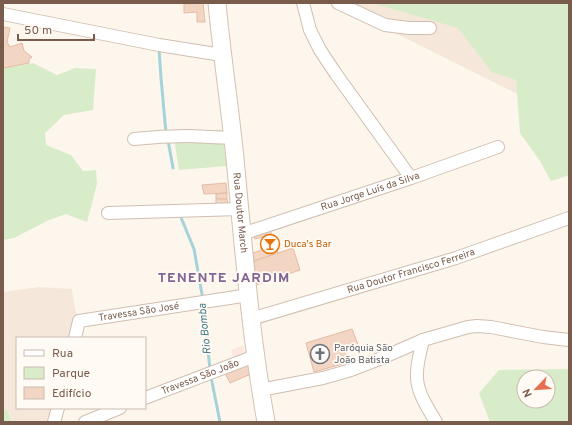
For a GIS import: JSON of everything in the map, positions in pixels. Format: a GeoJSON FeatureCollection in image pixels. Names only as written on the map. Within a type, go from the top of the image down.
{"type":"FeatureCollection","features":[{"type":"Feature","properties":{"kind":"main road","name":"Rua Doutor March"},"geometry":{"type":"LineString","coordinates":[[217,3],[233,138],[255,356],[266,422]]}},
{"type":"Feature","properties":{"kind":"street"},"geometry":{"type":"LineString","coordinates":[[303,3],[310,30],[320,50],[411,178]]}},
{"type":"Feature","properties":{"kind":"street"},"geometry":{"type":"LineString","coordinates":[[338,3],[386,25],[409,28],[430,28]]}},
{"type":"Feature","properties":{"kind":"street"},"geometry":{"type":"LineString","coordinates":[[3,14],[159,45],[222,55]]}},
{"type":"Feature","properties":{"kind":"street"},"geometry":{"type":"LineString","coordinates":[[134,139],[168,136],[214,136],[233,138]]}},
{"type":"Feature","properties":{"kind":"street","name":"Rua Jorge Luís da Silva"},"geometry":{"type":"LineString","coordinates":[[242,234],[411,178],[498,147]]}},
{"type":"Feature","properties":{"kind":"street"},"geometry":{"type":"LineString","coordinates":[[108,213],[240,209]]}},
{"type":"Feature","properties":{"kind":"street","name":"Rua Doutor Francisco Ferreira"},"geometry":{"type":"LineString","coordinates":[[251,319],[456,258],[569,218]]}},
{"type":"Feature","properties":{"kind":"street","name":"Travessa São José"},"geometry":{"type":"LineString","coordinates":[[75,337],[79,321],[248,295]]}},
{"type":"Feature","properties":{"kind":"street"},"geometry":{"type":"LineString","coordinates":[[260,390],[323,378],[351,370],[423,340],[468,326],[477,326],[569,340]]}},
{"type":"Feature","properties":{"kind":"street"},"geometry":{"type":"LineString","coordinates":[[423,340],[417,365],[416,378],[420,395],[436,422]]}},
{"type":"Feature","properties":{"kind":"street","name":"Travessa São João"},"geometry":{"type":"LineString","coordinates":[[146,398],[255,356]]}},
{"type":"Feature","properties":{"kind":"street"},"geometry":{"type":"LineString","coordinates":[[54,422],[58,409]]}},
{"type":"Feature","properties":{"kind":"street"},"geometry":{"type":"LineString","coordinates":[[85,422],[118,409]]}},
{"type":"Feature","properties":{"kind":"shaded area"},"geometry":{"type":"Polygon","coordinates":[[[349,3],[569,3],[569,120],[363,17],[349,3]]]}},
{"type":"Feature","properties":{"kind":"shaded area"},"geometry":{"type":"Polygon","coordinates":[[[39,287],[72,289],[77,318],[75,337],[16,337],[16,409],[58,409],[54,422],[12,422],[7,410],[3,410],[3,292],[39,287]]]}},
{"type":"Feature","properties":{"kind":"shaded area"},"geometry":{"type":"Polygon","coordinates":[[[243,345],[245,351],[233,357],[231,350],[243,345]]]}},
{"type":"Feature","properties":{"kind":"green space"},"geometry":{"type":"Polygon","coordinates":[[[372,3],[569,3],[569,175],[551,181],[540,161],[520,133],[516,80],[492,72],[458,28],[372,3]]]}},
{"type":"Feature","properties":{"kind":"green space"},"geometry":{"type":"Polygon","coordinates":[[[33,63],[57,75],[75,68],[96,69],[93,110],[64,115],[45,133],[46,145],[71,155],[83,171],[96,170],[97,184],[87,222],[66,214],[47,221],[14,238],[3,240],[3,68],[33,63]]]}},
{"type":"Feature","properties":{"kind":"green space"},"geometry":{"type":"Polygon","coordinates":[[[222,130],[227,166],[179,170],[173,131],[222,130]]]}},
{"type":"Feature","properties":{"kind":"green space"},"geometry":{"type":"Polygon","coordinates":[[[556,369],[569,369],[569,422],[490,422],[479,393],[499,370],[516,370],[516,409],[556,409],[556,369]]]}},
{"type":"Feature","properties":{"kind":"green space"},"geometry":{"type":"Polygon","coordinates":[[[3,410],[7,410],[12,422],[3,422],[3,410]]]}},
{"type":"Feature","properties":{"kind":"building"},"geometry":{"type":"Polygon","coordinates":[[[203,3],[205,22],[197,22],[197,12],[184,13],[184,4],[203,3]]]}},
{"type":"Feature","properties":{"kind":"building"},"geometry":{"type":"Polygon","coordinates":[[[3,27],[10,28],[7,42],[10,47],[22,43],[24,51],[32,57],[29,59],[29,63],[3,68],[3,27]]]}},
{"type":"Feature","properties":{"kind":"building"},"geometry":{"type":"Polygon","coordinates":[[[226,183],[227,193],[204,194],[202,185],[226,183]]]}},
{"type":"Feature","properties":{"kind":"building"},"geometry":{"type":"Polygon","coordinates":[[[227,193],[227,199],[216,199],[216,194],[227,193]]]}},
{"type":"Feature","properties":{"kind":"building"},"geometry":{"type":"Polygon","coordinates":[[[216,199],[227,199],[228,204],[216,204],[216,199]]]}},
{"type":"Feature","properties":{"kind":"building","name":"Duca's Bar"},"geometry":{"type":"Polygon","coordinates":[[[270,230],[278,253],[254,261],[253,253],[267,248],[263,237],[255,239],[254,236],[270,230]]]}},
{"type":"Feature","properties":{"kind":"building"},"geometry":{"type":"Polygon","coordinates":[[[293,248],[300,270],[256,285],[254,261],[293,248]]]}},
{"type":"Feature","properties":{"kind":"building"},"geometry":{"type":"Polygon","coordinates":[[[352,329],[359,347],[345,351],[349,362],[314,372],[306,343],[352,329]]]}},
{"type":"Feature","properties":{"kind":"building"},"geometry":{"type":"Polygon","coordinates":[[[246,364],[248,365],[251,374],[230,383],[225,373],[246,364]]]}},
{"type":"Feature","properties":{"kind":"waterway","name":"Rio Bomba"},"geometry":{"type":"LineString","coordinates":[[159,49],[166,133]]}},
{"type":"Feature","properties":{"kind":"waterway","name":"Rio Bomba"},"geometry":{"type":"LineString","coordinates":[[168,140],[173,168]]}},
{"type":"Feature","properties":{"kind":"waterway","name":"Rio Bomba"},"geometry":{"type":"LineString","coordinates":[[180,215],[194,249],[203,300]]}},
{"type":"Feature","properties":{"kind":"waterway","name":"Rio Bomba"},"geometry":{"type":"LineString","coordinates":[[203,305],[210,369]]}},
{"type":"Feature","properties":{"kind":"waterway","name":"Rio Bomba"},"geometry":{"type":"LineString","coordinates":[[211,377],[220,422]]}},
{"type":"Feature","properties":{"kind":"place","name":"Duca's Bar"},"geometry":{"type":"Point","coordinates":[270,244]}},
{"type":"Feature","properties":{"kind":"place","name":"Paróquia São João Batista"},"geometry":{"type":"Point","coordinates":[320,354]}},
{"type":"Feature","properties":{"kind":"district","name":"TENENTE JARDIM"},"geometry":{"type":"Point","coordinates":[224,278]}}]}
